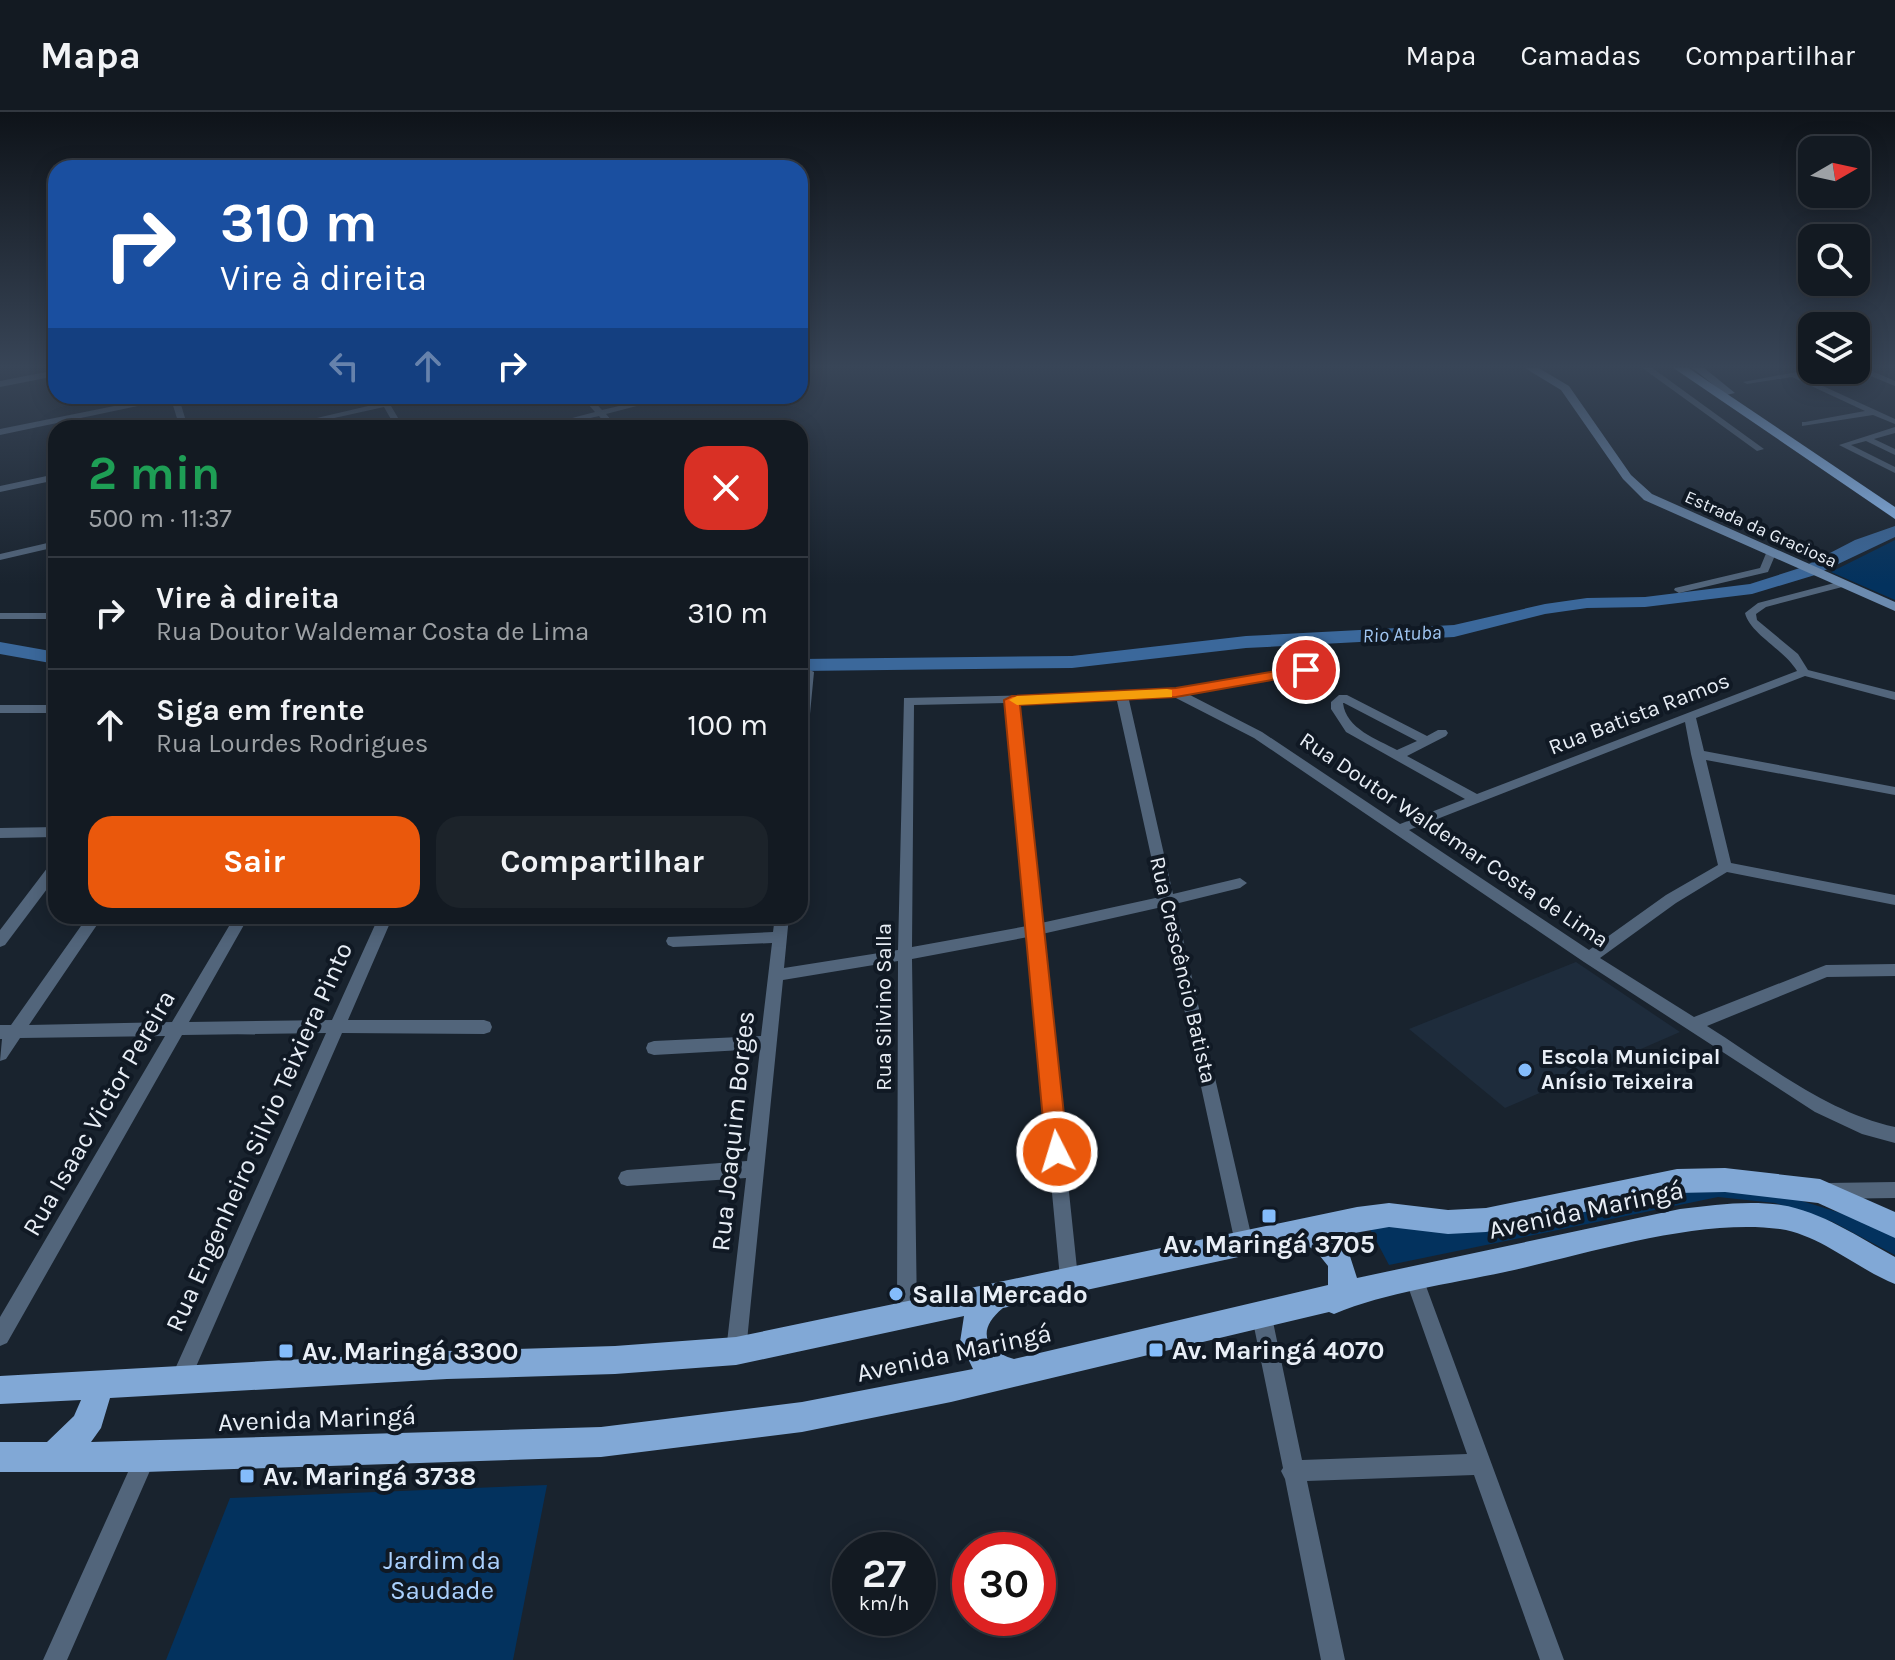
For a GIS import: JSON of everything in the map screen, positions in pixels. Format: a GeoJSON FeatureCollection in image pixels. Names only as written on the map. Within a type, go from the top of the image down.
{"type":"FeatureCollection","features":[{"type":"Feature","properties":{"kind":"highway"},"geometry":{"type":"LineString","coordinates":[[1788,439],[1895,510]]}},
{"type":"Feature","properties":{"kind":"highway"},"geometry":{"type":"LineString","coordinates":[[1795,439],[1895,510]]}},
{"type":"Feature","properties":{"kind":"main road","name":"Estrada da Graciosa"},"geometry":{"type":"LineString","coordinates":[[1601,439],[1627,477],[1641,492],[1661,505],[1895,607]]}},
{"type":"Feature","properties":{"kind":"main road","name":"Avenida Maringá"},"geometry":{"type":"LineString","coordinates":[[0,1390],[447,1365],[615,1360],[736,1351],[1069,1278],[1389,1215],[1448,1222],[1486,1220],[1677,1181],[1725,1180],[1820,1191],[1895,1225]]}},
{"type":"Feature","properties":{"kind":"main road","name":"Avenida Maringá"},"geometry":{"type":"LineString","coordinates":[[0,1457],[145,1457],[601,1442],[802,1417],[1262,1317],[1414,1278],[1680,1221],[1729,1216],[1781,1217],[1811,1226],[1895,1271]]}},
{"type":"Feature","properties":{"kind":"main road"},"geometry":{"type":"LineString","coordinates":[[1305,1231],[1324,1239],[1340,1260],[1343,1286],[1334,1300]]}},
{"type":"Feature","properties":{"kind":"main road"},"geometry":{"type":"LineString","coordinates":[[996,1296],[978,1312],[973,1336],[976,1348],[993,1367],[1017,1372]]}},
{"type":"Feature","properties":{"kind":"main road"},"geometry":{"type":"LineString","coordinates":[[52,1457],[85,1428],[95,1409],[96,1384]]}},
{"type":"Feature","properties":{"kind":"street"},"geometry":{"type":"LineString","coordinates":[[1746,439],[1760,449]]}},
{"type":"Feature","properties":{"kind":"street"},"geometry":{"type":"LineString","coordinates":[[1867,439],[1843,445],[1895,470]]}},
{"type":"Feature","properties":{"kind":"street"},"geometry":{"type":"LineString","coordinates":[[1868,439],[1895,452]]}},
{"type":"Feature","properties":{"kind":"street"},"geometry":{"type":"LineString","coordinates":[[0,489],[48,479]]}},
{"type":"Feature","properties":{"kind":"street"},"geometry":{"type":"LineString","coordinates":[[0,557],[48,546]]}},
{"type":"Feature","properties":{"kind":"street"},"geometry":{"type":"LineString","coordinates":[[1679,590],[1764,570],[1771,553]]}},
{"type":"Feature","properties":{"kind":"street"},"geometry":{"type":"LineString","coordinates":[[1842,584],[1758,606],[1750,613],[1752,621],[1794,656],[1804,672],[1895,696]]}},
{"type":"Feature","properties":{"kind":"street"},"geometry":{"type":"LineString","coordinates":[[0,616],[48,616]]}},
{"type":"Feature","properties":{"kind":"street"},"geometry":{"type":"LineString","coordinates":[[1069,1278],[1012,700],[1176,693],[1306,670]]}},
{"type":"Feature","properties":{"kind":"street","name":"Rua Batista Ramos"},"geometry":{"type":"LineString","coordinates":[[1400,829],[1473,798],[1804,672]]}},
{"type":"Feature","properties":{"kind":"street","name":"Rua Doutor Waldemar Costa de Lima"},"geometry":{"type":"LineString","coordinates":[[1176,693],[1258,735],[1589,958],[1821,1107],[1868,1129],[1895,1135]]}},
{"type":"Feature","properties":{"kind":"street","name":"Rua Crescêncio Batista"},"geometry":{"type":"LineString","coordinates":[[1122,697],[1244,1243]]}},
{"type":"Feature","properties":{"kind":"street"},"geometry":{"type":"LineString","coordinates":[[1425,740],[1343,698],[1337,702],[1337,709],[1350,729],[1400,754],[1473,798]]}},
{"type":"Feature","properties":{"kind":"street","name":"Rua Silvino Salla"},"geometry":{"type":"LineString","coordinates":[[907,1314],[905,956],[908,701],[1012,700]]}},
{"type":"Feature","properties":{"kind":"street"},"geometry":{"type":"LineString","coordinates":[[3,712],[48,709]]}},
{"type":"Feature","properties":{"kind":"street"},"geometry":{"type":"LineString","coordinates":[[1690,716],[1725,867]]}},
{"type":"Feature","properties":{"kind":"street"},"geometry":{"type":"LineString","coordinates":[[1400,754],[1442,733]]}},
{"type":"Feature","properties":{"kind":"street"},"geometry":{"type":"LineString","coordinates":[[1697,754],[1895,791]]}},
{"type":"Feature","properties":{"kind":"street"},"geometry":{"type":"LineString","coordinates":[[0,833],[48,832]]}},
{"type":"Feature","properties":{"kind":"street"},"geometry":{"type":"LineString","coordinates":[[1589,958],[1671,899],[1725,867],[1895,900]]}},
{"type":"Feature","properties":{"kind":"street"},"geometry":{"type":"LineString","coordinates":[[0,941],[48,878]]}},
{"type":"Feature","properties":{"kind":"street"},"geometry":{"type":"LineString","coordinates":[[776,975],[1036,932],[1240,883]]}},
{"type":"Feature","properties":{"kind":"street"},"geometry":{"type":"LineString","coordinates":[[0,1054],[8,1032],[90,924]]}},
{"type":"Feature","properties":{"kind":"street","name":"Rua Isaac Victor Pereira"},"geometry":{"type":"LineString","coordinates":[[0,1336],[237,924]]}},
{"type":"Feature","properties":{"kind":"street","name":"Rua Engenheiro Silvio Teixiera Pinto"},"geometry":{"type":"LineString","coordinates":[[181,1378],[382,924]]}},
{"type":"Feature","properties":{"kind":"street","name":"Rua Joaquim Borges"},"geometry":{"type":"LineString","coordinates":[[736,1351],[781,924]]}},
{"type":"Feature","properties":{"kind":"street"},"geometry":{"type":"LineString","coordinates":[[673,941],[780,937]]}},
{"type":"Feature","properties":{"kind":"street"},"geometry":{"type":"LineString","coordinates":[[1695,1024],[1826,971],[1895,970]]}},
{"type":"Feature","properties":{"kind":"street"},"geometry":{"type":"LineString","coordinates":[[8,1032],[336,1026],[484,1027]]}},
{"type":"Feature","properties":{"kind":"street"},"geometry":{"type":"LineString","coordinates":[[654,1048],[768,1042]]}},
{"type":"Feature","properties":{"kind":"street"},"geometry":{"type":"LineString","coordinates":[[627,1178],[756,1169]]}},
{"type":"Feature","properties":{"kind":"street"},"geometry":{"type":"LineString","coordinates":[[1820,1191],[1895,1190]]}},
{"type":"Feature","properties":{"kind":"street"},"geometry":{"type":"LineString","coordinates":[[1414,1278],[1552,1660]]}},
{"type":"Feature","properties":{"kind":"street"},"geometry":{"type":"LineString","coordinates":[[1262,1317],[1333,1660]]}},
{"type":"Feature","properties":{"kind":"street"},"geometry":{"type":"LineString","coordinates":[[55,1660],[145,1457]]}},
{"type":"Feature","properties":{"kind":"street"},"geometry":{"type":"LineString","coordinates":[[1292,1471],[1482,1464]]}},
{"type":"Feature","properties":{"kind":"shaded area","name":"Escola Municipal Anísio Teixeira"},"geometry":{"type":"Polygon","coordinates":[[[1576,962],[1680,1032],[1505,1108],[1409,1029],[1576,962]]]}},
{"type":"Feature","properties":{"kind":"green space"},"geometry":{"type":"Polygon","coordinates":[[[1895,540],[1895,600],[1831,572],[1895,540]]]}},
{"type":"Feature","properties":{"kind":"green space"},"geometry":{"type":"Polygon","coordinates":[[[1732,1189],[1786,1196],[1895,1230],[1895,1255],[1833,1222],[1808,1213],[1775,1203],[1718,1197],[1389,1265],[1370,1229],[1684,1190],[1732,1189]]]}},
{"type":"Feature","properties":{"kind":"green space","name":"Jardim da Saudade"},"geometry":{"type":"Polygon","coordinates":[[[547,1485],[513,1660],[166,1660],[230,1498],[547,1485]]]}},
{"type":"Feature","properties":{"kind":"waterway","name":"Rio Atuba"},"geometry":{"type":"LineString","coordinates":[[808,665],[1072,662],[1246,642],[1454,631],[1545,609],[1587,603],[1645,602],[1752,589],[1809,571],[1861,544],[1895,531]]}},
{"type":"Feature","properties":{"kind":"waterway","name":"Rio Atuba"},"geometry":{"type":"LineString","coordinates":[[0,648],[48,657]]}},
{"type":"Feature","properties":{"kind":"slow traffic"},"geometry":{"type":"LineString","coordinates":[[1017,700],[1167,693]]}},
{"type":"Feature","properties":{"kind":"place","name":"Escola Municipal Anísio Teixeira"},"geometry":{"type":"Point","coordinates":[1525,1070]}},
{"type":"Feature","properties":{"kind":"place","name":"Av. Maringá 3705"},"geometry":{"type":"Point","coordinates":[1269,1216]}},
{"type":"Feature","properties":{"kind":"place","name":"Salla Mercado"},"geometry":{"type":"Point","coordinates":[896,1294]}},
{"type":"Feature","properties":{"kind":"place","name":"Av. Maringá 4070"},"geometry":{"type":"Point","coordinates":[1156,1350]}},
{"type":"Feature","properties":{"kind":"place","name":"Av. Maringá 3300"},"geometry":{"type":"Point","coordinates":[286,1351]}},
{"type":"Feature","properties":{"kind":"place","name":"Av. Maringá 3738"},"geometry":{"type":"Point","coordinates":[247,1476]}},
{"type":"Feature","properties":{"kind":"route"},"geometry":{"type":"LineString","coordinates":[[1057,1152],[1012,700],[1176,693],[1306,670]]}}]}
